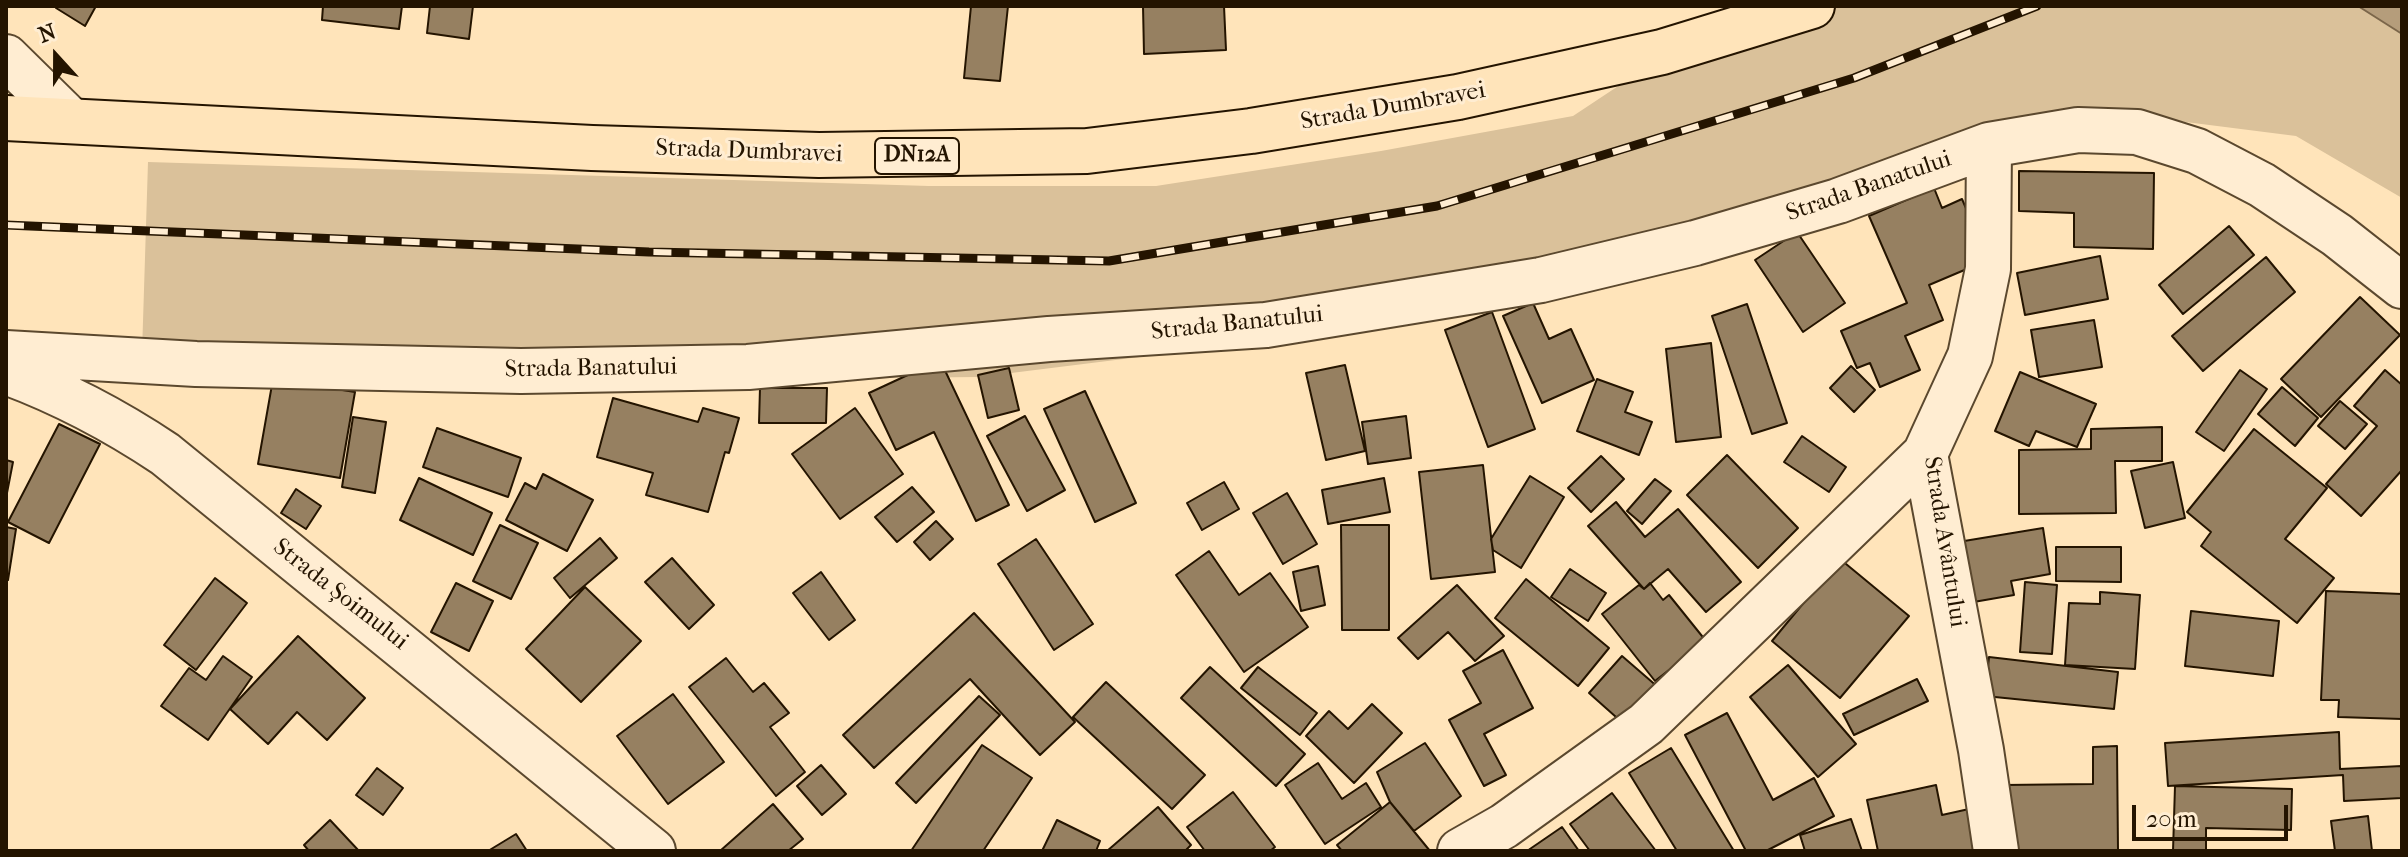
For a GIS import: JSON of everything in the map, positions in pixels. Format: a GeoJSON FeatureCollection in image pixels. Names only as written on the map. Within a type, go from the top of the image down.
{"type":"FeatureCollection","features":[{"type":"Feature","properties":{"kind":"main road","name":"Strada Dumbravei"},"geometry":{"type":"LineString","coordinates":[[6,118],[819,155],[1087,151],[1251,131],[1458,97],[1662,52],[1812,6]]}},
{"type":"Feature","properties":{"kind":"street"},"geometry":{"type":"LineString","coordinates":[[6,57],[71,121]]}},
{"type":"Feature","properties":{"kind":"street","name":"Strada Banatului"},"geometry":{"type":"LineString","coordinates":[[6,353],[196,364],[505,371],[732,368],[1049,339],[1266,325],[1541,280],[1695,243],[1838,201],[1989,145],[2078,130],[2137,132],[2197,151],[2274,194],[2337,235],[2402,286]]}},
{"type":"Feature","properties":{"kind":"street","name":"Strada Avântului"},"geometry":{"type":"LineString","coordinates":[[1989,145],[1988,269],[1970,356],[1925,454],[1981,750],[1996,851]]}},
{"type":"Feature","properties":{"kind":"street","name":"Strada Șoimului"},"geometry":{"type":"LineString","coordinates":[[6,372],[54,390],[114,420],[165,454],[613,831],[653,851]]}},
{"type":"Feature","properties":{"kind":"street"},"geometry":{"type":"LineString","coordinates":[[1460,851],[1504,826],[1646,724],[1925,454]]}},
{"type":"Feature","properties":{"kind":"shaded area"},"geometry":{"type":"Polygon","coordinates":[[[1739,6],[2358,6],[2402,35],[2402,198],[2296,136],[2099,111],[1252,343],[979,377],[141,385],[148,162],[929,186],[1156,186],[1381,151],[1573,116],[1739,6]]]}},
{"type":"Feature","properties":{"kind":"shaded area"},"geometry":{"type":"Polygon","coordinates":[[[2358,6],[2402,6],[2402,34],[2358,6]]]}},
{"type":"Feature","properties":{"kind":"building"},"geometry":{"type":"Polygon","coordinates":[[[96,6],[85,26],[56,8],[96,6]]]}},
{"type":"Feature","properties":{"kind":"building"},"geometry":{"type":"Polygon","coordinates":[[[323,6],[402,6],[399,29],[322,20],[323,6]]]}},
{"type":"Feature","properties":{"kind":"building"},"geometry":{"type":"Polygon","coordinates":[[[430,6],[473,6],[469,39],[427,33],[430,6]]]}},
{"type":"Feature","properties":{"kind":"building"},"geometry":{"type":"Polygon","coordinates":[[[971,6],[1008,6],[1000,81],[964,78],[971,6]]]}},
{"type":"Feature","properties":{"kind":"building"},"geometry":{"type":"Polygon","coordinates":[[[1143,6],[1224,6],[1226,50],[1144,54],[1143,6]]]}},
{"type":"Feature","properties":{"kind":"building"},"geometry":{"type":"Polygon","coordinates":[[[2019,171],[2154,173],[2153,249],[2074,247],[2074,213],[2019,211],[2019,171]]]}},
{"type":"Feature","properties":{"kind":"building"},"geometry":{"type":"Polygon","coordinates":[[[1934,188],[1942,208],[1962,199],[1988,260],[1929,285],[1943,320],[1905,336],[1920,370],[1880,387],[1870,363],[1857,368],[1841,331],[1907,303],[1869,216],[1934,188]]]}},
{"type":"Feature","properties":{"kind":"building"},"geometry":{"type":"Polygon","coordinates":[[[2229,226],[2254,255],[2183,314],[2159,285],[2229,226]]]}},
{"type":"Feature","properties":{"kind":"building"},"geometry":{"type":"Polygon","coordinates":[[[1797,232],[1845,303],[1803,332],[1755,260],[1797,232]]]}},
{"type":"Feature","properties":{"kind":"building"},"geometry":{"type":"Polygon","coordinates":[[[2100,256],[2108,299],[2025,315],[2017,273],[2100,256]]]}},
{"type":"Feature","properties":{"kind":"building"},"geometry":{"type":"Polygon","coordinates":[[[2266,257],[2295,292],[2203,371],[2172,336],[2266,257]]]}},
{"type":"Feature","properties":{"kind":"building"},"geometry":{"type":"Polygon","coordinates":[[[2360,297],[2400,335],[2321,417],[2281,379],[2360,297]]]}},
{"type":"Feature","properties":{"kind":"building"},"geometry":{"type":"Polygon","coordinates":[[[1533,303],[1549,339],[1571,329],[1594,380],[1542,403],[1503,316],[1533,303]]]}},
{"type":"Feature","properties":{"kind":"building"},"geometry":{"type":"Polygon","coordinates":[[[1747,304],[1787,423],[1752,434],[1712,316],[1747,304]]]}},
{"type":"Feature","properties":{"kind":"building"},"geometry":{"type":"Polygon","coordinates":[[[1492,312],[1535,429],[1488,447],[1445,330],[1492,312]]]}},
{"type":"Feature","properties":{"kind":"building"},"geometry":{"type":"Polygon","coordinates":[[[2094,320],[2102,367],[2039,377],[2031,330],[2094,320]]]}},
{"type":"Feature","properties":{"kind":"building"},"geometry":{"type":"Polygon","coordinates":[[[1711,343],[1721,437],[1676,442],[1666,349],[1711,343]]]}},
{"type":"Feature","properties":{"kind":"building"},"geometry":{"type":"Polygon","coordinates":[[[940,360],[1009,505],[976,521],[934,432],[896,450],[869,393],[940,360]]]}},
{"type":"Feature","properties":{"kind":"building"},"geometry":{"type":"Polygon","coordinates":[[[1345,365],[1365,451],[1326,460],[1306,373],[1345,365]]]}},
{"type":"Feature","properties":{"kind":"building"},"geometry":{"type":"Polygon","coordinates":[[[1851,366],[1875,390],[1854,412],[1830,388],[1851,366]]]}},
{"type":"Feature","properties":{"kind":"building"},"geometry":{"type":"Polygon","coordinates":[[[1009,368],[1019,410],[988,418],[978,375],[1009,368]]]}},
{"type":"Feature","properties":{"kind":"building"},"geometry":{"type":"Polygon","coordinates":[[[2240,370],[2267,389],[2224,451],[2196,432],[2240,370]]]}},
{"type":"Feature","properties":{"kind":"building"},"geometry":{"type":"Polygon","coordinates":[[[2385,370],[2402,385],[2402,470],[2361,516],[2326,484],[2377,426],[2354,406],[2385,370]]]}},
{"type":"Feature","properties":{"kind":"building"},"geometry":{"type":"Polygon","coordinates":[[[2020,372],[2096,404],[2077,447],[2036,431],[2029,446],[1995,431],[2020,372]]]}},
{"type":"Feature","properties":{"kind":"building"},"geometry":{"type":"Polygon","coordinates":[[[273,379],[355,392],[340,478],[258,464],[273,379]]]}},
{"type":"Feature","properties":{"kind":"building"},"geometry":{"type":"Polygon","coordinates":[[[1597,379],[1633,392],[1625,412],[1652,422],[1639,455],[1577,431],[1597,379]]]}},
{"type":"Feature","properties":{"kind":"building"},"geometry":{"type":"Polygon","coordinates":[[[2282,387],[2318,418],[2295,446],[2258,414],[2282,387]]]}},
{"type":"Feature","properties":{"kind":"building"},"geometry":{"type":"Polygon","coordinates":[[[760,388],[827,388],[826,423],[759,423],[760,388]]]}},
{"type":"Feature","properties":{"kind":"building"},"geometry":{"type":"Polygon","coordinates":[[[1085,391],[1136,503],[1095,522],[1044,409],[1085,391]]]}},
{"type":"Feature","properties":{"kind":"building"},"geometry":{"type":"Polygon","coordinates":[[[613,398],[698,422],[703,408],[739,418],[729,453],[725,452],[708,512],[646,495],[653,473],[597,457],[613,398]]]}},
{"type":"Feature","properties":{"kind":"building"},"geometry":{"type":"Polygon","coordinates":[[[2340,401],[2367,424],[2345,449],[2318,426],[2340,401]]]}},
{"type":"Feature","properties":{"kind":"building"},"geometry":{"type":"Polygon","coordinates":[[[855,408],[903,474],[840,519],[792,454],[855,408]]]}},
{"type":"Feature","properties":{"kind":"building"},"geometry":{"type":"Polygon","coordinates":[[[1025,416],[1065,490],[1027,511],[987,436],[1025,416]]]}},
{"type":"Feature","properties":{"kind":"building"},"geometry":{"type":"Polygon","coordinates":[[[1406,416],[1411,458],[1368,464],[1362,422],[1406,416]]]}},
{"type":"Feature","properties":{"kind":"building"},"geometry":{"type":"Polygon","coordinates":[[[353,417],[386,422],[375,493],[342,487],[353,417]]]}},
{"type":"Feature","properties":{"kind":"building"},"geometry":{"type":"Polygon","coordinates":[[[59,424],[100,444],[49,543],[8,522],[59,424]]]}},
{"type":"Feature","properties":{"kind":"building"},"geometry":{"type":"Polygon","coordinates":[[[2162,427],[2162,461],[2115,461],[2116,513],[2019,514],[2019,450],[2091,449],[2091,429],[2162,427]]]}},
{"type":"Feature","properties":{"kind":"building"},"geometry":{"type":"Polygon","coordinates":[[[437,428],[521,458],[508,497],[423,467],[437,428]]]}},
{"type":"Feature","properties":{"kind":"building"},"geometry":{"type":"Polygon","coordinates":[[[2254,429],[2327,488],[2285,539],[2334,578],[2297,623],[2201,546],[2211,532],[2187,512],[2254,429]]]}},
{"type":"Feature","properties":{"kind":"building"},"geometry":{"type":"Polygon","coordinates":[[[1802,436],[1846,467],[1829,492],[1784,462],[1802,436]]]}},
{"type":"Feature","properties":{"kind":"building"},"geometry":{"type":"Polygon","coordinates":[[[1727,455],[1798,528],[1758,568],[1687,495],[1727,455]]]}},
{"type":"Feature","properties":{"kind":"building"},"geometry":{"type":"Polygon","coordinates":[[[1601,456],[1624,479],[1591,512],[1568,488],[1601,456]]]}},
{"type":"Feature","properties":{"kind":"building"},"geometry":{"type":"Polygon","coordinates":[[[6,460],[13,462],[6,498],[6,460]]]}},
{"type":"Feature","properties":{"kind":"building"},"geometry":{"type":"Polygon","coordinates":[[[2173,462],[2185,518],[2145,528],[2131,471],[2173,462]]]}},
{"type":"Feature","properties":{"kind":"building"},"geometry":{"type":"Polygon","coordinates":[[[1483,465],[1495,572],[1431,579],[1419,472],[1483,465]]]}},
{"type":"Feature","properties":{"kind":"building"},"geometry":{"type":"Polygon","coordinates":[[[543,474],[593,500],[567,551],[506,520],[525,483],[536,489],[543,474]]]}},
{"type":"Feature","properties":{"kind":"building"},"geometry":{"type":"Polygon","coordinates":[[[1530,476],[1564,497],[1521,568],[1493,550],[1491,539],[1530,476]]]}},
{"type":"Feature","properties":{"kind":"building"},"geometry":{"type":"Polygon","coordinates":[[[419,478],[492,513],[473,555],[400,520],[419,478]]]}},
{"type":"Feature","properties":{"kind":"building"},"geometry":{"type":"Polygon","coordinates":[[[1384,478],[1390,512],[1328,524],[1322,490],[1384,478]]]}},
{"type":"Feature","properties":{"kind":"building"},"geometry":{"type":"Polygon","coordinates":[[[1655,479],[1671,491],[1642,524],[1627,511],[1655,479]]]}},
{"type":"Feature","properties":{"kind":"building"},"geometry":{"type":"Polygon","coordinates":[[[1224,482],[1239,509],[1202,530],[1187,503],[1224,482]]]}},
{"type":"Feature","properties":{"kind":"building"},"geometry":{"type":"Polygon","coordinates":[[[912,487],[934,512],[897,542],[875,517],[912,487]]]}},
{"type":"Feature","properties":{"kind":"building"},"geometry":{"type":"Polygon","coordinates":[[[296,489],[321,506],[306,529],[281,513],[296,489]]]}},
{"type":"Feature","properties":{"kind":"building"},"geometry":{"type":"Polygon","coordinates":[[[1287,493],[1317,544],[1283,564],[1253,513],[1287,493]]]}},
{"type":"Feature","properties":{"kind":"building"},"geometry":{"type":"Polygon","coordinates":[[[1616,502],[1645,537],[1678,509],[1741,582],[1706,612],[1668,569],[1644,589],[1588,526],[1616,502]]]}},
{"type":"Feature","properties":{"kind":"building"},"geometry":{"type":"Polygon","coordinates":[[[936,521],[953,539],[930,560],[914,542],[936,521]]]}},
{"type":"Feature","properties":{"kind":"building"},"geometry":{"type":"Polygon","coordinates":[[[500,525],[538,543],[511,599],[473,581],[500,525]]]}},
{"type":"Feature","properties":{"kind":"building"},"geometry":{"type":"Polygon","coordinates":[[[1341,525],[1389,525],[1389,630],[1342,630],[1341,525]]]}},
{"type":"Feature","properties":{"kind":"building"},"geometry":{"type":"Polygon","coordinates":[[[6,527],[16,529],[8,580],[6,580],[6,527]]]}},
{"type":"Feature","properties":{"kind":"building"},"geometry":{"type":"Polygon","coordinates":[[[2043,528],[2050,574],[2011,581],[2014,595],[1962,604],[1952,543],[2043,528]]]}},
{"type":"Feature","properties":{"kind":"building"},"geometry":{"type":"Polygon","coordinates":[[[600,538],[617,558],[570,598],[554,578],[600,538]]]}},
{"type":"Feature","properties":{"kind":"building"},"geometry":{"type":"Polygon","coordinates":[[[1036,539],[1093,624],[1054,650],[998,564],[1036,539]]]}},
{"type":"Feature","properties":{"kind":"building"},"geometry":{"type":"Polygon","coordinates":[[[2056,547],[2121,547],[2121,582],[2056,581],[2056,547]]]}},
{"type":"Feature","properties":{"kind":"building"},"geometry":{"type":"Polygon","coordinates":[[[1209,551],[1239,595],[1270,573],[1308,627],[1244,672],[1176,575],[1209,551]]]}},
{"type":"Feature","properties":{"kind":"building"},"geometry":{"type":"Polygon","coordinates":[[[672,558],[714,605],[689,629],[645,582],[672,558]]]}},
{"type":"Feature","properties":{"kind":"building"},"geometry":{"type":"Polygon","coordinates":[[[1840,559],[1909,616],[1840,698],[1772,641],[1840,559]]]}},
{"type":"Feature","properties":{"kind":"building"},"geometry":{"type":"Polygon","coordinates":[[[1318,566],[1325,605],[1301,611],[1293,572],[1318,566]]]}},
{"type":"Feature","properties":{"kind":"building"},"geometry":{"type":"Polygon","coordinates":[[[1570,569],[1606,593],[1588,621],[1551,597],[1570,569]]]}},
{"type":"Feature","properties":{"kind":"building"},"geometry":{"type":"Polygon","coordinates":[[[821,572],[855,620],[829,640],[793,593],[821,572]]]}},
{"type":"Feature","properties":{"kind":"building"},"geometry":{"type":"Polygon","coordinates":[[[215,578],[247,603],[196,670],[164,645],[215,578]]]}},
{"type":"Feature","properties":{"kind":"building"},"geometry":{"type":"Polygon","coordinates":[[[1526,579],[1609,648],[1578,686],[1495,618],[1526,579]]]}},
{"type":"Feature","properties":{"kind":"building"},"geometry":{"type":"Polygon","coordinates":[[[2025,582],[2057,585],[2052,654],[2020,652],[2025,582]]]}},
{"type":"Feature","properties":{"kind":"building"},"geometry":{"type":"Polygon","coordinates":[[[456,583],[493,601],[469,651],[431,632],[456,583]]]}},
{"type":"Feature","properties":{"kind":"building"},"geometry":{"type":"Polygon","coordinates":[[[1650,583],[1663,600],[1669,595],[1706,641],[1655,681],[1602,614],[1639,585],[1644,589],[1650,583]]]}},
{"type":"Feature","properties":{"kind":"building"},"geometry":{"type":"Polygon","coordinates":[[[1457,585],[1504,636],[1475,661],[1448,632],[1418,659],[1398,638],[1457,585]]]}},
{"type":"Feature","properties":{"kind":"building"},"geometry":{"type":"Polygon","coordinates":[[[585,587],[641,641],[581,702],[526,649],[585,587]]]}},
{"type":"Feature","properties":{"kind":"building"},"geometry":{"type":"Polygon","coordinates":[[[2326,591],[2402,594],[2402,719],[2338,717],[2339,700],[2321,700],[2326,591]]]}},
{"type":"Feature","properties":{"kind":"building"},"geometry":{"type":"Polygon","coordinates":[[[2100,592],[2140,595],[2135,669],[2065,665],[2069,603],[2100,604],[2100,592]]]}},
{"type":"Feature","properties":{"kind":"building"},"geometry":{"type":"Polygon","coordinates":[[[2191,611],[2279,621],[2273,676],[2185,666],[2191,611]]]}},
{"type":"Feature","properties":{"kind":"building"},"geometry":{"type":"Polygon","coordinates":[[[974,613],[1075,722],[1040,755],[970,679],[874,768],[843,735],[974,613]]]}},
{"type":"Feature","properties":{"kind":"building"},"geometry":{"type":"Polygon","coordinates":[[[298,636],[365,698],[327,740],[297,712],[268,744],[230,709],[298,636]]]}},
{"type":"Feature","properties":{"kind":"building"},"geometry":{"type":"Polygon","coordinates":[[[1503,650],[1533,708],[1484,734],[1506,775],[1484,786],[1449,720],[1481,703],[1463,671],[1503,650]]]}},
{"type":"Feature","properties":{"kind":"building"},"geometry":{"type":"Polygon","coordinates":[[[223,656],[252,677],[208,740],[161,706],[189,668],[206,680],[223,656]]]}},
{"type":"Feature","properties":{"kind":"building"},"geometry":{"type":"Polygon","coordinates":[[[1622,656],[1659,688],[1625,725],[1589,693],[1622,656]]]}},
{"type":"Feature","properties":{"kind":"building"},"geometry":{"type":"Polygon","coordinates":[[[1989,657],[2118,672],[2114,709],[1985,696],[1989,657]]]}},
{"type":"Feature","properties":{"kind":"building"},"geometry":{"type":"Polygon","coordinates":[[[726,658],[753,692],[764,683],[789,713],[770,727],[805,772],[776,796],[689,687],[726,658]]]}},
{"type":"Feature","properties":{"kind":"building"},"geometry":{"type":"Polygon","coordinates":[[[1788,665],[1856,744],[1818,777],[1750,697],[1788,665]]]}},
{"type":"Feature","properties":{"kind":"building"},"geometry":{"type":"Polygon","coordinates":[[[1210,667],[1305,754],[1276,786],[1181,698],[1210,667]]]}},
{"type":"Feature","properties":{"kind":"building"},"geometry":{"type":"Polygon","coordinates":[[[1258,667],[1317,713],[1300,735],[1241,688],[1258,667]]]}},
{"type":"Feature","properties":{"kind":"building"},"geometry":{"type":"Polygon","coordinates":[[[1917,679],[1928,701],[1854,735],[1843,714],[1917,679]]]}},
{"type":"Feature","properties":{"kind":"building"},"geometry":{"type":"Polygon","coordinates":[[[1106,682],[1205,775],[1172,809],[1073,717],[1106,682]]]}},
{"type":"Feature","properties":{"kind":"building"},"geometry":{"type":"Polygon","coordinates":[[[673,694],[724,762],[668,804],[617,736],[673,694]]]}},
{"type":"Feature","properties":{"kind":"building"},"geometry":{"type":"Polygon","coordinates":[[[979,696],[1000,715],[916,803],[896,783],[979,696]]]}},
{"type":"Feature","properties":{"kind":"building"},"geometry":{"type":"Polygon","coordinates":[[[1372,704],[1402,733],[1354,783],[1306,736],[1329,711],[1348,729],[1372,704]]]}},
{"type":"Feature","properties":{"kind":"building"},"geometry":{"type":"Polygon","coordinates":[[[1727,713],[1773,800],[1814,778],[1834,816],[1766,851],[1746,851],[1685,735],[1727,713]]]}},
{"type":"Feature","properties":{"kind":"building"},"geometry":{"type":"Polygon","coordinates":[[[2339,732],[2340,769],[2402,766],[2402,798],[2344,801],[2343,775],[2168,786],[2165,743],[2339,732]]]}},
{"type":"Feature","properties":{"kind":"building"},"geometry":{"type":"Polygon","coordinates":[[[1425,743],[1461,796],[1414,831],[1390,802],[1377,772],[1425,743]]]}},
{"type":"Feature","properties":{"kind":"building"},"geometry":{"type":"Polygon","coordinates":[[[982,745],[1032,778],[983,851],[911,851],[982,745]]]}},
{"type":"Feature","properties":{"kind":"building"},"geometry":{"type":"Polygon","coordinates":[[[2117,746],[2118,851],[2004,851],[2004,785],[2093,784],[2093,747],[2117,746]]]}},
{"type":"Feature","properties":{"kind":"building"},"geometry":{"type":"Polygon","coordinates":[[[1671,748],[1734,851],[1677,851],[1629,773],[1671,748]]]}},
{"type":"Feature","properties":{"kind":"building"},"geometry":{"type":"Polygon","coordinates":[[[1318,763],[1342,799],[1366,783],[1381,807],[1325,844],[1285,785],[1318,763]]]}},
{"type":"Feature","properties":{"kind":"building"},"geometry":{"type":"Polygon","coordinates":[[[821,765],[846,794],[822,815],[797,786],[821,765]]]}},
{"type":"Feature","properties":{"kind":"building"},"geometry":{"type":"Polygon","coordinates":[[[377,768],[403,788],[383,815],[356,795],[377,768]]]}},
{"type":"Feature","properties":{"kind":"building"},"geometry":{"type":"Polygon","coordinates":[[[1936,785],[1942,815],[1969,809],[1978,851],[1878,851],[1867,800],[1936,785]]]}},
{"type":"Feature","properties":{"kind":"building"},"geometry":{"type":"Polygon","coordinates":[[[2175,786],[2292,789],[2291,830],[2206,828],[2206,851],[2173,851],[2175,786]]]}},
{"type":"Feature","properties":{"kind":"building"},"geometry":{"type":"Polygon","coordinates":[[[1233,792],[1275,847],[1270,851],[1205,851],[1187,827],[1233,792]]]}},
{"type":"Feature","properties":{"kind":"building"},"geometry":{"type":"Polygon","coordinates":[[[1612,793],[1656,851],[1590,851],[1570,824],[1612,793]]]}},
{"type":"Feature","properties":{"kind":"building"},"geometry":{"type":"Polygon","coordinates":[[[1390,802],[1430,851],[1342,851],[1337,845],[1390,802]]]}},
{"type":"Feature","properties":{"kind":"building"},"geometry":{"type":"Polygon","coordinates":[[[773,804],[803,839],[788,851],[720,851],[773,804]]]}},
{"type":"Feature","properties":{"kind":"building"},"geometry":{"type":"Polygon","coordinates":[[[1158,807],[1191,845],[1185,851],[1107,851],[1158,807]]]}},
{"type":"Feature","properties":{"kind":"building"},"geometry":{"type":"Polygon","coordinates":[[[2368,816],[2372,851],[2335,851],[2331,821],[2368,816]]]}},
{"type":"Feature","properties":{"kind":"building"},"geometry":{"type":"Polygon","coordinates":[[[1851,819],[1862,851],[1805,851],[1800,835],[1851,819]]]}},
{"type":"Feature","properties":{"kind":"building"},"geometry":{"type":"Polygon","coordinates":[[[330,820],[359,851],[309,851],[304,845],[330,820]]]}},
{"type":"Feature","properties":{"kind":"building"},"geometry":{"type":"Polygon","coordinates":[[[1057,820],[1100,841],[1096,851],[1042,851],[1057,820]]]}},
{"type":"Feature","properties":{"kind":"building"},"geometry":{"type":"Polygon","coordinates":[[[1562,827],[1579,851],[1527,851],[1562,827]]]}},
{"type":"Feature","properties":{"kind":"building"},"geometry":{"type":"Polygon","coordinates":[[[516,834],[527,851],[488,851],[516,834]]]}},
{"type":"Feature","properties":{"kind":"railway"},"geometry":{"type":"LineString","coordinates":[[6,225],[649,252],[1109,261],[1437,206],[1854,78],[2037,6]]}}]}
